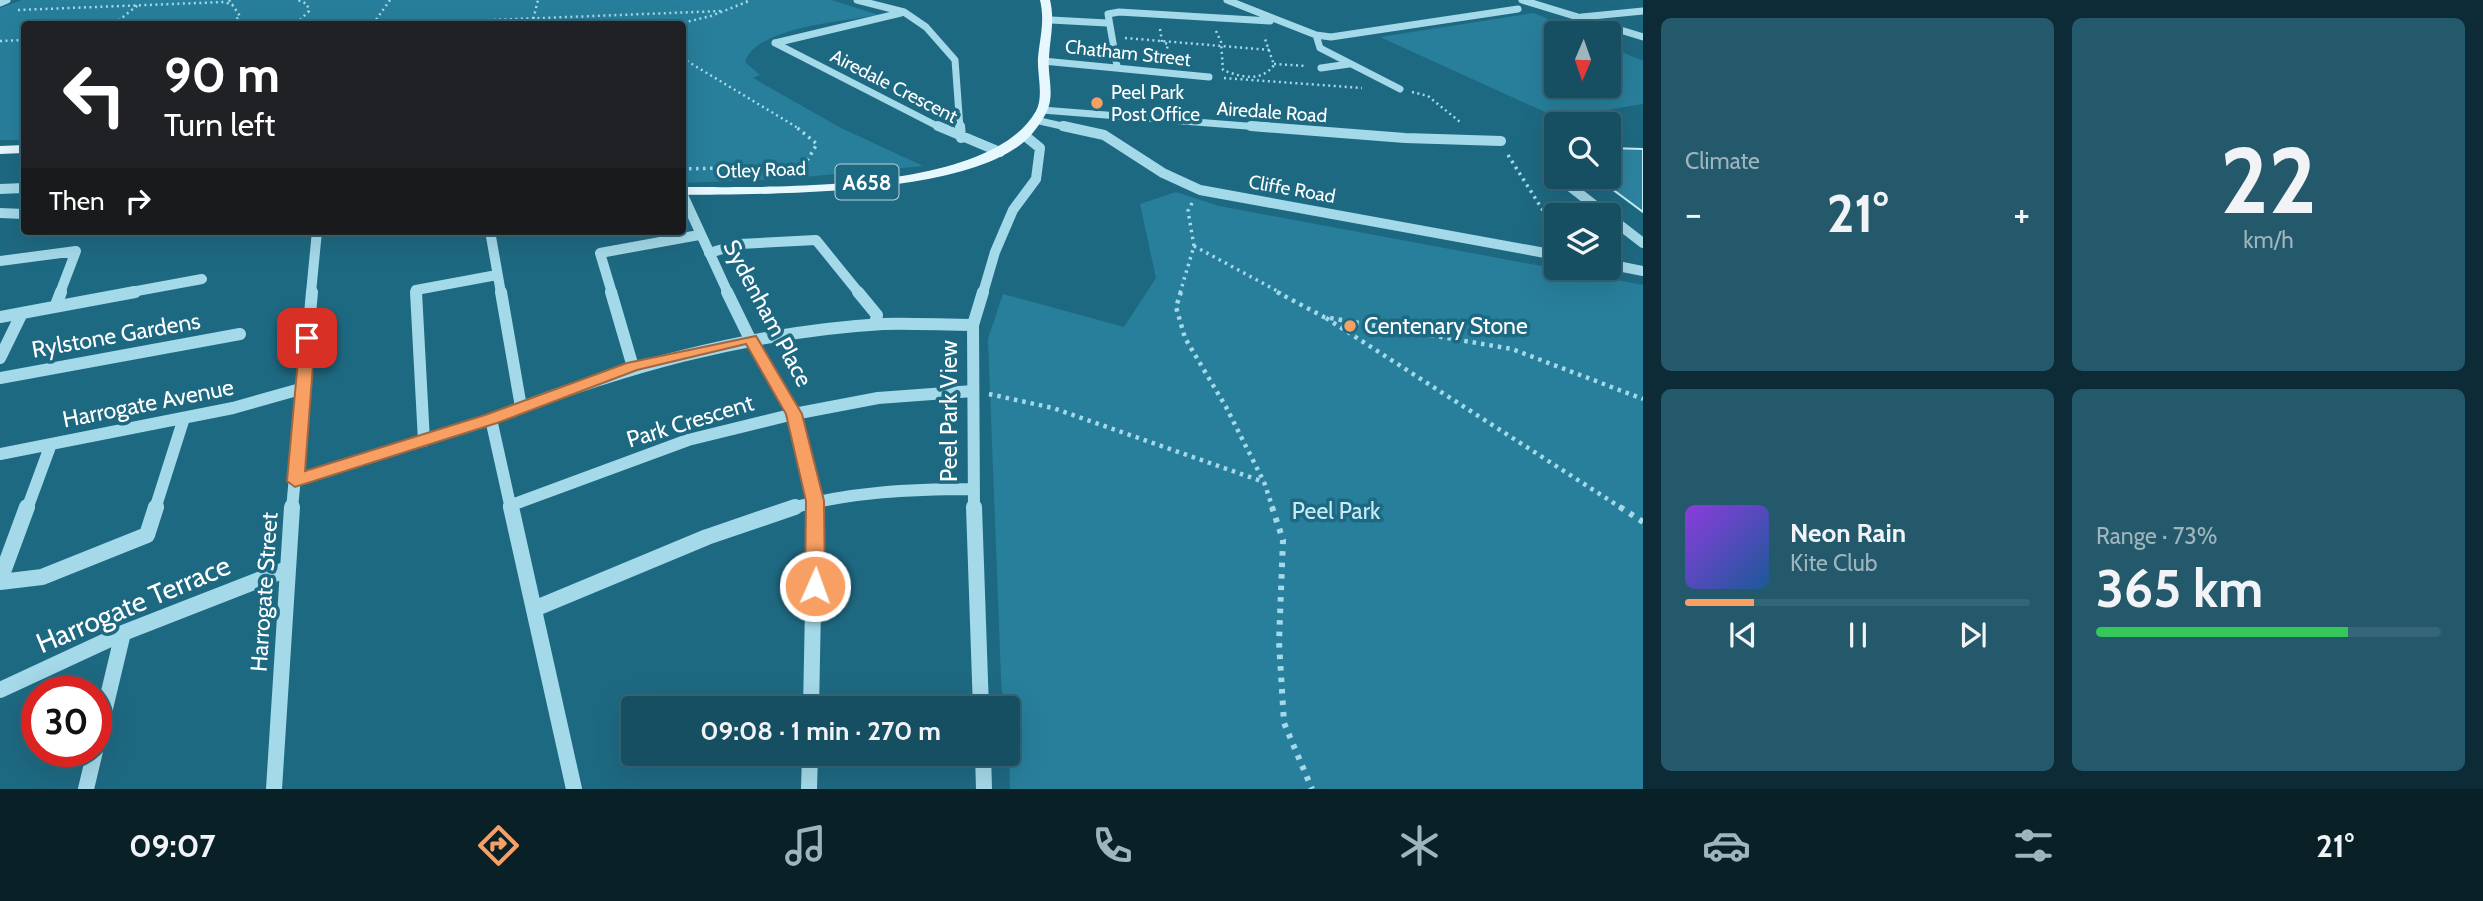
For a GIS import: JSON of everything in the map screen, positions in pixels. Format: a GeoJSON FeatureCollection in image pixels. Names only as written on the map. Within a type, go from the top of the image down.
{"type":"FeatureCollection","features":[{"type":"Feature","properties":{"kind":"main road"},"geometry":{"type":"LineString","coordinates":[[1039,115],[1051,20],[1045,0]]}},
{"type":"Feature","properties":{"kind":"main road","name":"Otley Road"},"geometry":{"type":"LineString","coordinates":[[686,192],[830,186],[909,178],[958,169],[1000,152],[1024,135],[1039,115]]}},
{"type":"Feature","properties":{"kind":"main road"},"geometry":{"type":"LineString","coordinates":[[0,150],[21,149]]}},
{"type":"Feature","properties":{"kind":"street"},"geometry":{"type":"LineString","coordinates":[[0,3],[7,0]]}},
{"type":"Feature","properties":{"kind":"street"},"geometry":{"type":"LineString","coordinates":[[857,0],[904,12],[926,27],[955,60],[961,138]]}},
{"type":"Feature","properties":{"kind":"street"},"geometry":{"type":"LineString","coordinates":[[904,12],[910,0]]}},
{"type":"Feature","properties":{"kind":"street"},"geometry":{"type":"LineString","coordinates":[[1227,0],[1316,36],[1331,37],[1518,9]]}},
{"type":"Feature","properties":{"kind":"street"},"geometry":{"type":"LineString","coordinates":[[1522,0],[1590,21]]}},
{"type":"Feature","properties":{"kind":"street"},"geometry":{"type":"LineString","coordinates":[[1579,17],[1643,11]]}},
{"type":"Feature","properties":{"kind":"street","name":"Airedale Crescent"},"geometry":{"type":"LineString","coordinates":[[904,12],[775,43],[961,138],[1000,152]]}},
{"type":"Feature","properties":{"kind":"street"},"geometry":{"type":"LineString","coordinates":[[1116,66],[1107,23],[1108,14],[1119,12],[1281,21]]}},
{"type":"Feature","properties":{"kind":"street"},"geometry":{"type":"LineString","coordinates":[[1051,20],[1107,23]]}},
{"type":"Feature","properties":{"kind":"street"},"geometry":{"type":"LineString","coordinates":[[1621,32],[1643,37]]}},
{"type":"Feature","properties":{"kind":"street"},"geometry":{"type":"LineString","coordinates":[[1316,36],[1320,48],[1399,89]]}},
{"type":"Feature","properties":{"kind":"street"},"geometry":{"type":"LineString","coordinates":[[1621,38],[1643,44]]}},
{"type":"Feature","properties":{"kind":"street","name":"Chatham Street"},"geometry":{"type":"LineString","coordinates":[[1044,61],[1209,77]]}},
{"type":"Feature","properties":{"kind":"street"},"geometry":{"type":"LineString","coordinates":[[1321,68],[1349,64]]}},
{"type":"Feature","properties":{"kind":"street","name":"Airedale Road"},"geometry":{"type":"LineString","coordinates":[[1039,115],[1392,137],[1501,141]]}},
{"type":"Feature","properties":{"kind":"street","name":"Cliffe Road"},"geometry":{"type":"LineString","coordinates":[[1039,115],[1104,135],[1163,173],[1199,190],[1544,253]]}},
{"type":"Feature","properties":{"kind":"street","name":"Peel Park View"},"geometry":{"type":"LineString","coordinates":[[981,696],[973,489],[973,325],[995,252],[1013,210],[1036,179],[1040,148],[1024,135]]}},
{"type":"Feature","properties":{"kind":"street"},"geometry":{"type":"LineString","coordinates":[[0,189],[21,188]]}},
{"type":"Feature","properties":{"kind":"street"},"geometry":{"type":"LineString","coordinates":[[1573,189],[1591,203]]}},
{"type":"Feature","properties":{"kind":"street","name":"Sydenham Place"},"geometry":{"type":"LineString","coordinates":[[686,202],[699,235],[751,339],[794,414],[815,501],[811,696]]}},
{"type":"Feature","properties":{"kind":"street"},"geometry":{"type":"LineString","coordinates":[[0,213],[21,214]]}},
{"type":"Feature","properties":{"kind":"street"},"geometry":{"type":"LineString","coordinates":[[1621,226],[1643,243]]}},
{"type":"Feature","properties":{"kind":"street","name":"Harrogate Street"},"geometry":{"type":"LineString","coordinates":[[274,789],[287,569],[317,235]]}},
{"type":"Feature","properties":{"kind":"street"},"geometry":{"type":"LineString","coordinates":[[491,235],[521,407]]}},
{"type":"Feature","properties":{"kind":"street"},"geometry":{"type":"LineString","coordinates":[[632,366],[600,253],[699,235]]}},
{"type":"Feature","properties":{"kind":"street"},"geometry":{"type":"LineString","coordinates":[[709,253],[740,244],[817,240],[877,315],[875,324]]}},
{"type":"Feature","properties":{"kind":"street","name":"Rylstone Gardens"},"geometry":{"type":"LineString","coordinates":[[0,261],[76,251],[56,305]]}},
{"type":"Feature","properties":{"kind":"street"},"geometry":{"type":"LineString","coordinates":[[1621,267],[1643,271]]}},
{"type":"Feature","properties":{"kind":"street"},"geometry":{"type":"LineString","coordinates":[[424,441],[416,290],[497,275]]}},
{"type":"Feature","properties":{"kind":"street","name":"Rylstone Gardens"},"geometry":{"type":"LineString","coordinates":[[0,317],[202,279]]}},
{"type":"Feature","properties":{"kind":"street","name":"Rylstone Gardens"},"geometry":{"type":"LineString","coordinates":[[0,358],[22,313]]}},
{"type":"Feature","properties":{"kind":"street"},"geometry":{"type":"LineString","coordinates":[[295,481],[491,419],[632,366],[751,339],[875,324],[973,325]]}},
{"type":"Feature","properties":{"kind":"street","name":"Rylstone Gardens"},"geometry":{"type":"LineString","coordinates":[[0,378],[240,334]]}},
{"type":"Feature","properties":{"kind":"street","name":"Harrogate Avenue"},"geometry":{"type":"LineString","coordinates":[[0,454],[184,418],[304,388]]}},
{"type":"Feature","properties":{"kind":"street","name":"Park Crescent"},"geometry":{"type":"LineString","coordinates":[[509,506],[688,440],[794,414],[878,398],[972,391]]}},
{"type":"Feature","properties":{"kind":"street"},"geometry":{"type":"LineString","coordinates":[[51,444],[0,581],[42,578],[147,535],[184,418]]}},
{"type":"Feature","properties":{"kind":"street"},"geometry":{"type":"LineString","coordinates":[[491,419],[573,789]]}},
{"type":"Feature","properties":{"kind":"street"},"geometry":{"type":"LineString","coordinates":[[534,609],[744,524],[815,501],[924,489],[973,489]]}},
{"type":"Feature","properties":{"kind":"street","name":"Harrogate Terrace"},"geometry":{"type":"LineString","coordinates":[[0,690],[123,633],[287,569]]}},
{"type":"Feature","properties":{"kind":"street"},"geometry":{"type":"LineString","coordinates":[[112,680],[123,633]]}},
{"type":"Feature","properties":{"kind":"street"},"geometry":{"type":"LineString","coordinates":[[809,789],[810,766]]}},
{"type":"Feature","properties":{"kind":"street"},"geometry":{"type":"LineString","coordinates":[[983,766],[984,789]]}},
{"type":"Feature","properties":{"kind":"street"},"geometry":{"type":"LineString","coordinates":[[86,789],[92,767]]}},
{"type":"Feature","properties":{"kind":"path"},"geometry":{"type":"LineString","coordinates":[[229,0],[240,16],[234,21]]}},
{"type":"Feature","properties":{"kind":"path"},"geometry":{"type":"LineString","coordinates":[[298,0],[307,4],[309,11],[299,21]]}},
{"type":"Feature","properties":{"kind":"path"},"geometry":{"type":"LineString","coordinates":[[375,21],[390,0]]}},
{"type":"Feature","properties":{"kind":"path"},"geometry":{"type":"LineString","coordinates":[[533,19],[538,0]]}},
{"type":"Feature","properties":{"kind":"path"},"geometry":{"type":"LineString","coordinates":[[686,22],[750,1],[746,0]]}},
{"type":"Feature","properties":{"kind":"path"},"geometry":{"type":"LineString","coordinates":[[13,10],[224,2],[233,5]]}},
{"type":"Feature","properties":{"kind":"path"},"geometry":{"type":"LineString","coordinates":[[118,21],[138,5]]}},
{"type":"Feature","properties":{"kind":"path"},"geometry":{"type":"LineString","coordinates":[[483,21],[721,11]]}},
{"type":"Feature","properties":{"kind":"path"},"geometry":{"type":"LineString","coordinates":[[1158,14],[1164,27],[1158,30],[1168,50],[1164,54],[1170,74]]}},
{"type":"Feature","properties":{"kind":"path"},"geometry":{"type":"LineString","coordinates":[[1207,17],[1221,42],[1223,70],[1245,79],[1269,72],[1273,64]]}},
{"type":"Feature","properties":{"kind":"path"},"geometry":{"type":"LineString","coordinates":[[1247,19],[1253,31],[1263,35],[1271,50],[1269,57],[1273,64]]}},
{"type":"Feature","properties":{"kind":"path"},"geometry":{"type":"LineString","coordinates":[[1110,37],[1271,50]]}},
{"type":"Feature","properties":{"kind":"path"},"geometry":{"type":"LineString","coordinates":[[0,41],[21,40]]}},
{"type":"Feature","properties":{"kind":"path"},"geometry":{"type":"LineString","coordinates":[[686,60],[805,132],[817,144],[808,159],[795,166],[686,169]]}},
{"type":"Feature","properties":{"kind":"path"},"geometry":{"type":"LineString","coordinates":[[1273,64],[1321,68]]}},
{"type":"Feature","properties":{"kind":"path"},"geometry":{"type":"LineString","coordinates":[[1209,77],[1399,89]]}},
{"type":"Feature","properties":{"kind":"path"},"geometry":{"type":"LineString","coordinates":[[1199,190],[1188,211],[1194,246],[1176,307],[1185,338],[1226,407],[1264,482],[1283,540],[1279,642],[1284,723],[1312,789]]}},
{"type":"Feature","properties":{"kind":"path"},"geometry":{"type":"LineString","coordinates":[[1194,246],[1324,317],[1643,522]]}},
{"type":"Feature","properties":{"kind":"path"},"geometry":{"type":"LineString","coordinates":[[1324,317],[1512,349],[1643,400]]}},
{"type":"Feature","properties":{"kind":"path"},"geometry":{"type":"LineString","coordinates":[[972,391],[1053,408],[1264,482]]}},
{"type":"Feature","properties":{"kind":"green space"},"geometry":{"type":"Polygon","coordinates":[[[22,0],[831,0],[879,15],[803,28],[766,41],[752,50],[745,62],[760,75],[753,78],[839,127],[923,166],[782,179],[686,183],[686,21],[21,21],[21,140],[0,140],[0,8],[22,0]]]}},
{"type":"Feature","properties":{"kind":"green space"},"geometry":{"type":"Polygon","coordinates":[[[1534,13],[1552,21],[1544,21],[1544,98],[1621,98],[1621,52],[1643,61],[1643,104],[1594,112],[1545,112],[1380,37],[1534,13]]]}},
{"type":"Feature","properties":{"kind":"green space","name":"Peel Park"},"geometry":{"type":"Polygon","coordinates":[[[1176,192],[1219,206],[1544,267],[1544,280],[1616,280],[1643,285],[1643,789],[1010,789],[1009,766],[1020,766],[1020,696],[1002,696],[988,339],[1003,294],[1124,327],[1156,278],[1140,204],[1176,192]]]}},
{"type":"Feature","properties":{"kind":"building"},"geometry":{"type":"Polygon","coordinates":[[[1621,148],[1643,149],[1643,212],[1612,189],[1621,189],[1621,148]]]}},
{"type":"Feature","properties":{"kind":"place","name":"Peel Park Post Office"},"geometry":{"type":"Point","coordinates":[1097,103]}},
{"type":"Feature","properties":{"kind":"place","name":"Centenary Stone"},"geometry":{"type":"Point","coordinates":[1350,326]}},
{"type":"Feature","properties":{"kind":"route"},"geometry":{"type":"LineString","coordinates":[[307,338],[295,481],[491,419],[632,366],[751,339],[794,414],[815,501],[815,586]]}}]}
